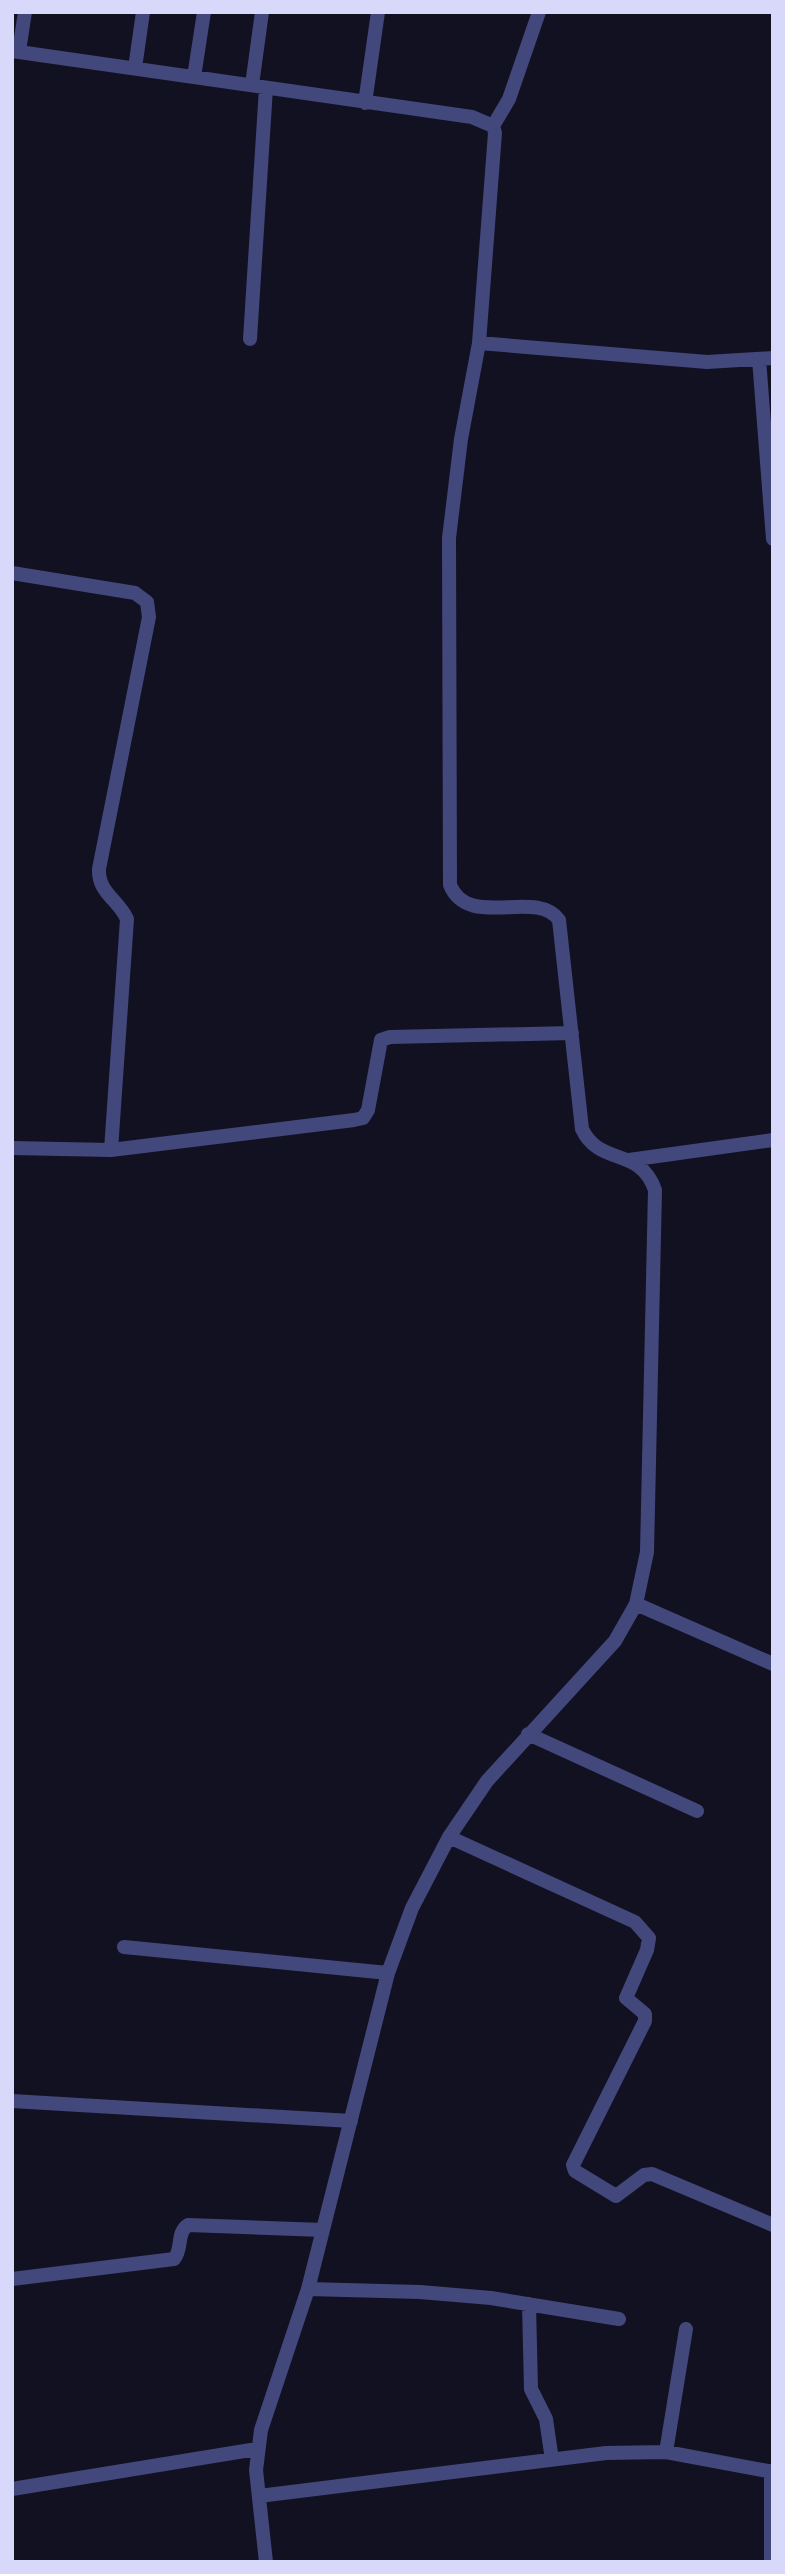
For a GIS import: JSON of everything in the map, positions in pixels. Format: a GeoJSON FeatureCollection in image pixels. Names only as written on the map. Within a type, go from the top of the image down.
{"type":"FeatureCollection","features":[{"type":"Feature","properties":{"kind":"street"},"geometry":{"type":"LineString","coordinates":[[25,12],[15,51],[478,118],[493,126],[495,133],[479,343],[461,439],[449,538],[450,885],[455,898],[467,905],[547,910],[555,913],[559,920],[582,1129],[594,1147],[641,1166],[650,1175],[655,1190],[647,1552],[636,1604],[615,1642],[487,1781],[449,1838],[412,1908],[388,1973],[308,2289],[257,2449],[266,2562]]}},
{"type":"Feature","properties":{"kind":"street"},"geometry":{"type":"LineString","coordinates":[[135,68],[143,12]]}},
{"type":"Feature","properties":{"kind":"street"},"geometry":{"type":"LineString","coordinates":[[194,76],[204,12]]}},
{"type":"Feature","properties":{"kind":"street"},"geometry":{"type":"LineString","coordinates":[[250,339],[262,12]]}},
{"type":"Feature","properties":{"kind":"street"},"geometry":{"type":"LineString","coordinates":[[365,103],[378,12]]}},
{"type":"Feature","properties":{"kind":"street"},"geometry":{"type":"LineString","coordinates":[[493,126],[509,99],[539,12]]}},
{"type":"Feature","properties":{"kind":"street"},"geometry":{"type":"LineString","coordinates":[[479,343],[707,362],[766,359],[773,539]]}},
{"type":"Feature","properties":{"kind":"street"},"geometry":{"type":"LineString","coordinates":[[12,573],[135,593],[146,602],[149,617],[99,869],[99,881],[103,890],[123,909],[127,919],[111,1150]]}},
{"type":"Feature","properties":{"kind":"street"},"geometry":{"type":"LineString","coordinates":[[12,1148],[111,1150],[363,1118],[368,1110],[381,1040],[390,1037],[572,1033]]}},
{"type":"Feature","properties":{"kind":"street"},"geometry":{"type":"LineString","coordinates":[[627,1160],[773,1140]]}},
{"type":"Feature","properties":{"kind":"street"},"geometry":{"type":"LineString","coordinates":[[636,1604],[773,1664]]}},
{"type":"Feature","properties":{"kind":"street"},"geometry":{"type":"LineString","coordinates":[[528,1734],[697,1811]]}},
{"type":"Feature","properties":{"kind":"street"},"geometry":{"type":"LineString","coordinates":[[449,1838],[635,1922],[644,1928],[649,1938],[647,1950],[626,1998],[645,2014],[645,2021],[573,2168],[616,2196],[644,2175],[652,2174],[773,2225]]}},
{"type":"Feature","properties":{"kind":"street"},"geometry":{"type":"LineString","coordinates":[[124,1947],[388,1973]]}},
{"type":"Feature","properties":{"kind":"street"},"geometry":{"type":"LineString","coordinates":[[12,2101],[351,2121]]}},
{"type":"Feature","properties":{"kind":"street"},"geometry":{"type":"LineString","coordinates":[[12,2279],[174,2259],[177,2256],[181,2231],[188,2225],[323,2230]]}},
{"type":"Feature","properties":{"kind":"street"},"geometry":{"type":"LineString","coordinates":[[308,2289],[420,2292],[529,2304],[619,2319]]}},
{"type":"Feature","properties":{"kind":"street"},"geometry":{"type":"LineString","coordinates":[[529,2304],[531,2389],[546,2419],[552,2460]]}},
{"type":"Feature","properties":{"kind":"street"},"geometry":{"type":"LineString","coordinates":[[666,2452],[685,2329]]}},
{"type":"Feature","properties":{"kind":"street"},"geometry":{"type":"LineString","coordinates":[[12,2489],[257,2449]]}},
{"type":"Feature","properties":{"kind":"street"},"geometry":{"type":"LineString","coordinates":[[259,2496],[606,2453],[666,2452],[772,2472],[771,2562]]}}]}
